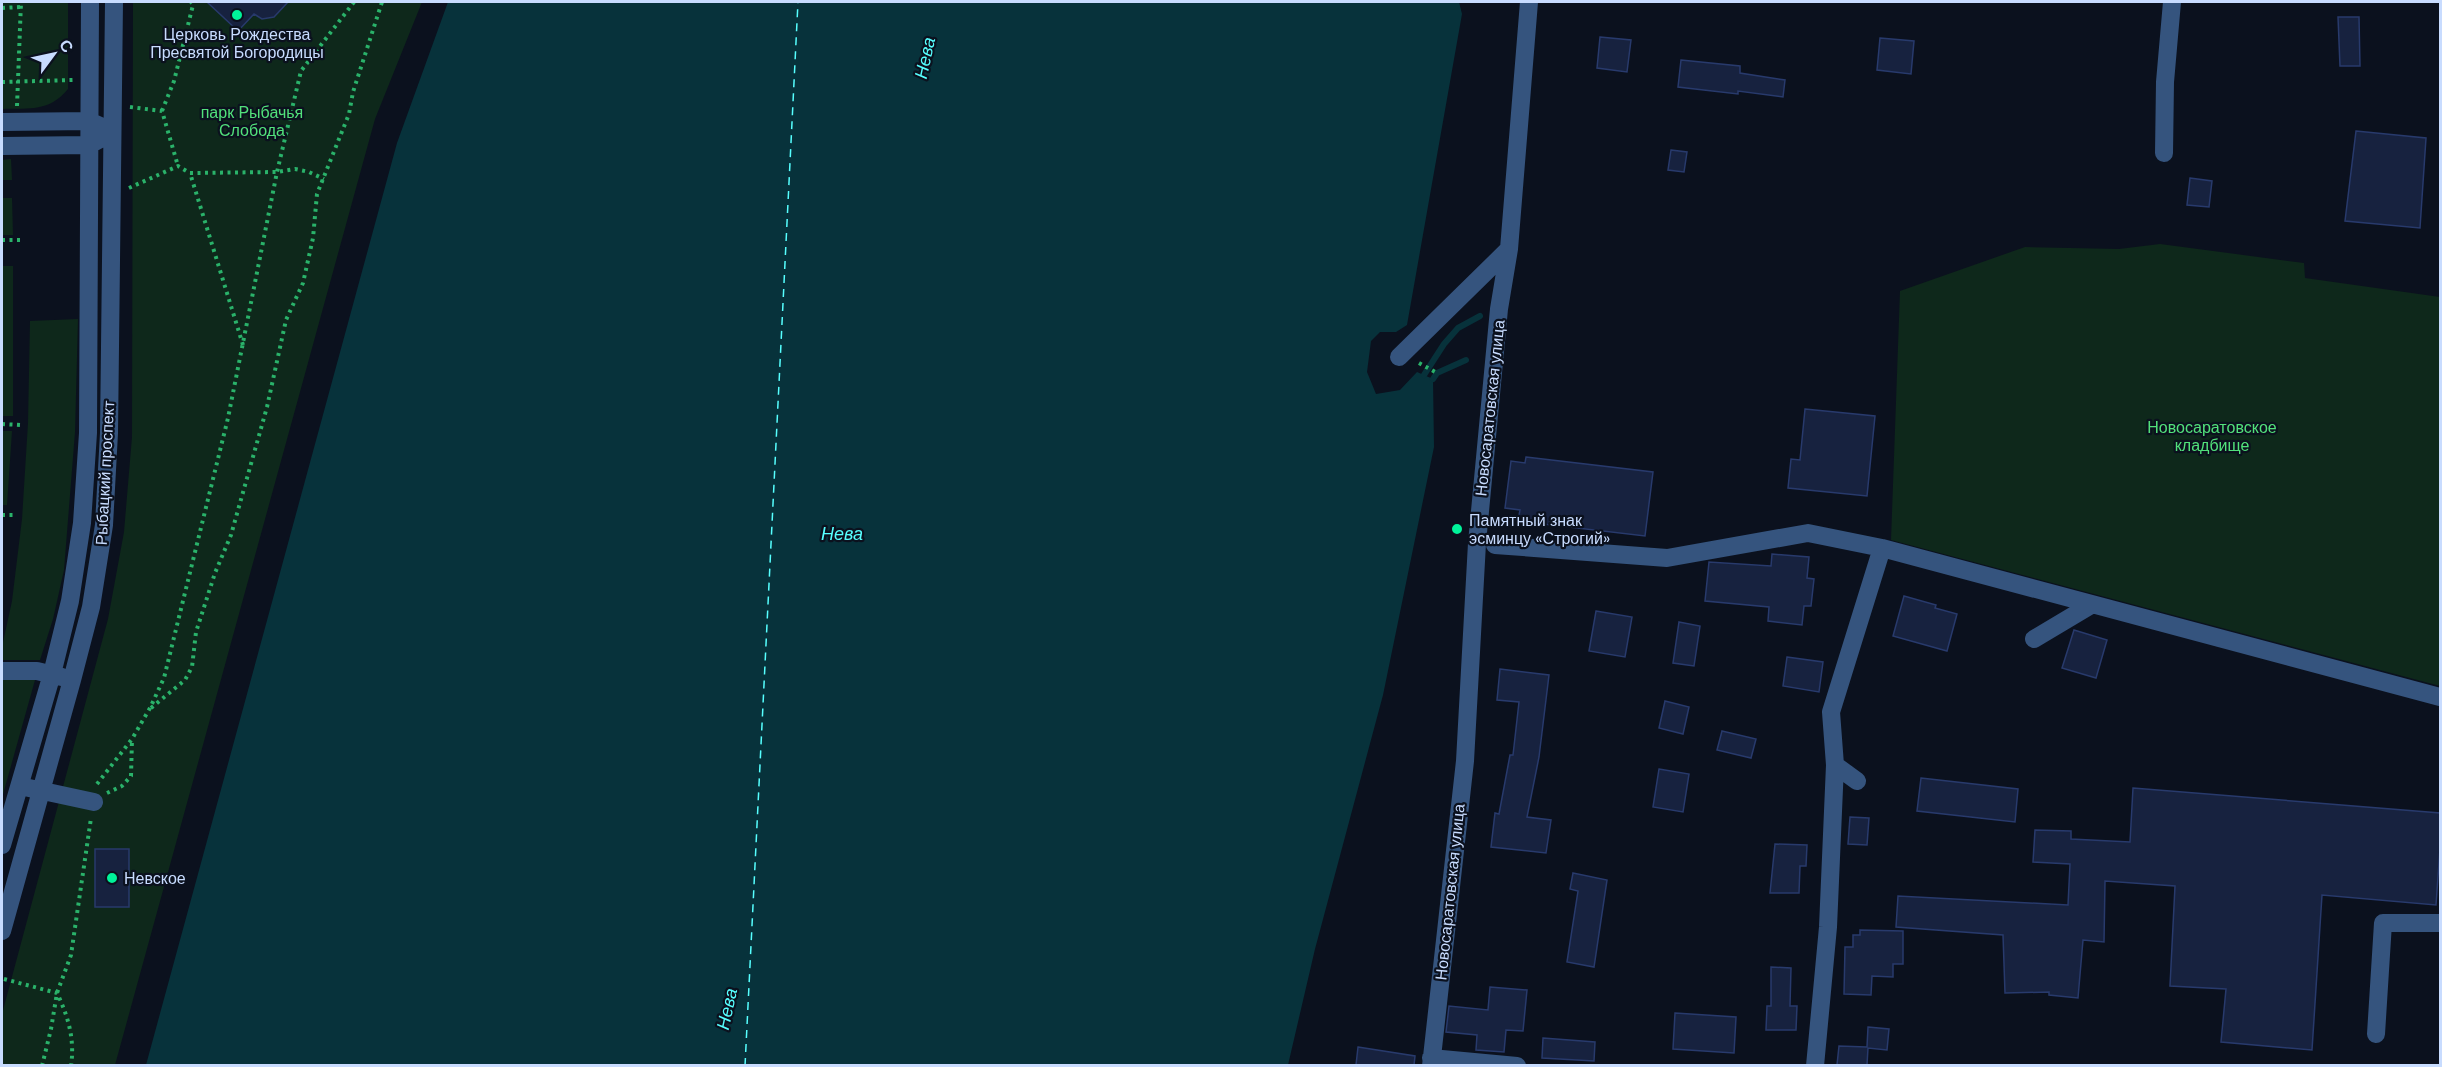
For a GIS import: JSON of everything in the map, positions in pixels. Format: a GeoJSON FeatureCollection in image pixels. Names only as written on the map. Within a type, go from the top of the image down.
{"type":"FeatureCollection","features":[{"type":"Feature","properties":{"kind":"street","name":"Рыбацкий проспект"},"geometry":{"type":"LineString","coordinates":[[2,845],[52,674],[70,601],[82,523],[88,433],[90,2]]}},
{"type":"Feature","properties":{"kind":"street","name":"Рыбацкий проспект"},"geometry":{"type":"LineString","coordinates":[[2,932],[93,597],[104,525],[110,433],[114,2]]}},
{"type":"Feature","properties":{"kind":"street","name":"Новосаратовская улица"},"geometry":{"type":"LineString","coordinates":[[1431,1062],[1465,761],[1477,543],[1499,309],[1509,249],[1528,2]]}},
{"type":"Feature","properties":{"kind":"street"},"geometry":{"type":"LineString","coordinates":[[2164,153],[2172,2]]}},
{"type":"Feature","properties":{"kind":"street"},"geometry":{"type":"LineString","coordinates":[[2,122],[90,121],[113,132]]}},
{"type":"Feature","properties":{"kind":"street"},"geometry":{"type":"LineString","coordinates":[[2,146],[89,145],[113,132]]}},
{"type":"Feature","properties":{"kind":"street"},"geometry":{"type":"LineString","coordinates":[[1400,357],[1509,249]]}},
{"type":"Feature","properties":{"kind":"street"},"geometry":{"type":"LineString","coordinates":[[1495,545],[1667,558],[1808,533],[1882,548],[2440,697]]}},
{"type":"Feature","properties":{"kind":"street"},"geometry":{"type":"LineString","coordinates":[[1815,1065],[1828,927],[1835,765],[1831,712],[1882,548]]}},
{"type":"Feature","properties":{"kind":"street"},"geometry":{"type":"LineString","coordinates":[[2034,639],[2091,605]]}},
{"type":"Feature","properties":{"kind":"street"},"geometry":{"type":"LineString","coordinates":[[2,671],[38,671],[72,680]]}},
{"type":"Feature","properties":{"kind":"street"},"geometry":{"type":"LineString","coordinates":[[1835,765],[1857,781]]}},
{"type":"Feature","properties":{"kind":"street"},"geometry":{"type":"LineString","coordinates":[[19,785],[93,802]]}},
{"type":"Feature","properties":{"kind":"street"},"geometry":{"type":"LineString","coordinates":[[2376,1034],[2383,923],[2440,923]]}},
{"type":"Feature","properties":{"kind":"street"},"geometry":{"type":"LineString","coordinates":[[1431,1062],[1517,1065]]}},
{"type":"Feature","properties":{"kind":"path"},"geometry":{"type":"LineString","coordinates":[[17,106],[21,2]]}},
{"type":"Feature","properties":{"kind":"path"},"geometry":{"type":"LineString","coordinates":[[191,2],[193,5],[174,81],[162,111],[178,166],[190,173],[277,172],[295,169],[324,179]]}},
{"type":"Feature","properties":{"kind":"path"},"geometry":{"type":"LineString","coordinates":[[97,784],[132,739],[164,678],[243,346],[277,172],[301,71],[354,2]]}},
{"type":"Feature","properties":{"kind":"path"},"geometry":{"type":"LineString","coordinates":[[150,708],[185,680],[192,667],[196,632],[215,573],[231,535],[267,406],[286,320],[303,283],[314,238],[315,204],[349,114],[352,92],[382,2]]}},
{"type":"Feature","properties":{"kind":"path"},"geometry":{"type":"LineString","coordinates":[[2,8],[21,7]]}},
{"type":"Feature","properties":{"kind":"path"},"geometry":{"type":"LineString","coordinates":[[2,81],[74,80]]}},
{"type":"Feature","properties":{"kind":"path"},"geometry":{"type":"LineString","coordinates":[[129,106],[162,111]]}},
{"type":"Feature","properties":{"kind":"path"},"geometry":{"type":"LineString","coordinates":[[129,188],[178,166]]}},
{"type":"Feature","properties":{"kind":"path"},"geometry":{"type":"LineString","coordinates":[[190,173],[243,346]]}},
{"type":"Feature","properties":{"kind":"path"},"geometry":{"type":"LineString","coordinates":[[2,240],[20,240]]}},
{"type":"Feature","properties":{"kind":"path"},"geometry":{"type":"LineString","coordinates":[[1419,363],[1437,373]]}},
{"type":"Feature","properties":{"kind":"path"},"geometry":{"type":"LineString","coordinates":[[2,424],[20,424]]}},
{"type":"Feature","properties":{"kind":"path"},"geometry":{"type":"LineString","coordinates":[[2,515],[14,515]]}},
{"type":"Feature","properties":{"kind":"path"},"geometry":{"type":"LineString","coordinates":[[42,1065],[57,993],[71,955],[93,802],[95,795],[122,786],[131,776],[132,739]]}},
{"type":"Feature","properties":{"kind":"path"},"geometry":{"type":"LineString","coordinates":[[4,980],[57,993]]}},
{"type":"Feature","properties":{"kind":"path"},"geometry":{"type":"LineString","coordinates":[[57,993],[67,1014],[71,1032],[73,1053],[71,1065]]}},
{"type":"Feature","properties":{"kind":"green space"},"geometry":{"type":"Polygon","coordinates":[[[2,2],[68,2],[68,89],[54,102],[38,107],[2,109],[2,2]]]}},
{"type":"Feature","properties":{"kind":"green space","name":"парк Рыбачья Слобода"},"geometry":{"type":"Polygon","coordinates":[[[133,2],[422,2],[375,119],[115,1065],[2,1066],[2,1014],[108,619],[124,532],[132,437],[133,2]]]}},
{"type":"Feature","properties":{"kind":"green space"},"geometry":{"type":"Polygon","coordinates":[[[11,159],[12,180],[2,180],[2,160],[11,159]]]}},
{"type":"Feature","properties":{"kind":"green space"},"geometry":{"type":"Polygon","coordinates":[[[2,198],[12,198],[13,235],[2,235],[2,198]]]}},
{"type":"Feature","properties":{"kind":"green space","name":"Новосаратовское кладбище"},"geometry":{"type":"Polygon","coordinates":[[[2160,244],[2304,263],[2305,278],[2440,297],[2440,686],[1891,540],[1900,291],[2025,247],[2119,249],[2160,244]]]}},
{"type":"Feature","properties":{"kind":"green space"},"geometry":{"type":"Polygon","coordinates":[[[2,266],[13,266],[13,416],[2,416],[2,266]]]}},
{"type":"Feature","properties":{"kind":"green space"},"geometry":{"type":"Polygon","coordinates":[[[78,319],[75,432],[64,570],[53,619],[40,660],[2,660],[2,647],[12,601],[22,519],[28,423],[30,321],[78,319]]]}},
{"type":"Feature","properties":{"kind":"green space"},"geometry":{"type":"Polygon","coordinates":[[[2,431],[12,431],[7,505],[2,505],[2,431]]]}},
{"type":"Feature","properties":{"kind":"green space"},"geometry":{"type":"Polygon","coordinates":[[[2,680],[35,680],[2,798],[2,680]]]}},
{"type":"Feature","properties":{"kind":"water","name":"Нева"},"geometry":{"type":"Polygon","coordinates":[[[448,2],[1459,2],[1462,14],[1407,325],[1396,332],[1380,332],[1371,341],[1367,372],[1376,394],[1400,390],[1417,372],[1433,379],[1434,447],[1383,695],[1315,949],[1288,1065],[146,1065],[397,143],[448,2]]]}},
{"type":"Feature","properties":{"kind":"building","name":"Церковь Рождества Пресвятой Богородицы"},"geometry":{"type":"Polygon","coordinates":[[[207,2],[288,2],[274,17],[262,19],[254,14],[238,31],[207,2]]]}},
{"type":"Feature","properties":{"kind":"building"},"geometry":{"type":"Polygon","coordinates":[[[2338,17],[2359,17],[2360,66],[2340,66],[2338,17]]]}},
{"type":"Feature","properties":{"kind":"building"},"geometry":{"type":"Polygon","coordinates":[[[1600,37],[1631,40],[1627,72],[1597,68],[1600,37]]]}},
{"type":"Feature","properties":{"kind":"building"},"geometry":{"type":"Polygon","coordinates":[[[1880,38],[1914,41],[1911,74],[1877,70],[1880,38]]]}},
{"type":"Feature","properties":{"kind":"building"},"geometry":{"type":"Polygon","coordinates":[[[1681,60],[1740,66],[1740,73],[1785,80],[1783,97],[1678,87],[1681,60]]]}},
{"type":"Feature","properties":{"kind":"building"},"geometry":{"type":"Polygon","coordinates":[[[2356,131],[2426,138],[2420,228],[2345,221],[2356,131]]]}},
{"type":"Feature","properties":{"kind":"building"},"geometry":{"type":"Polygon","coordinates":[[[1671,150],[1687,152],[1684,172],[1668,170],[1671,150]]]}},
{"type":"Feature","properties":{"kind":"building"},"geometry":{"type":"Polygon","coordinates":[[[2190,178],[2212,181],[2209,207],[2187,205],[2190,178]]]}},
{"type":"Feature","properties":{"kind":"building"},"geometry":{"type":"Polygon","coordinates":[[[1805,409],[1875,416],[1867,496],[1788,488],[1791,459],[1800,460],[1805,409]]]}},
{"type":"Feature","properties":{"kind":"building"},"geometry":{"type":"Polygon","coordinates":[[[1526,457],[1653,472],[1645,536],[1518,521],[1520,510],[1505,508],[1511,461],[1525,463],[1526,457]]]}},
{"type":"Feature","properties":{"kind":"building"},"geometry":{"type":"Polygon","coordinates":[[[1772,554],[1809,557],[1807,578],[1814,579],[1811,606],[1804,606],[1802,625],[1768,621],[1769,607],[1705,601],[1709,562],[1771,566],[1772,554]]]}},
{"type":"Feature","properties":{"kind":"building"},"geometry":{"type":"Polygon","coordinates":[[[1904,596],[1957,614],[1947,651],[1893,636],[1904,596]]]}},
{"type":"Feature","properties":{"kind":"building"},"geometry":{"type":"Polygon","coordinates":[[[1596,611],[1632,617],[1625,657],[1589,651],[1596,611]]]}},
{"type":"Feature","properties":{"kind":"building"},"geometry":{"type":"Polygon","coordinates":[[[1679,622],[1700,626],[1694,666],[1673,663],[1679,622]]]}},
{"type":"Feature","properties":{"kind":"building"},"geometry":{"type":"Polygon","coordinates":[[[2074,630],[2107,640],[2096,678],[2062,668],[2074,630]]]}},
{"type":"Feature","properties":{"kind":"building"},"geometry":{"type":"Polygon","coordinates":[[[1787,657],[1823,662],[1819,692],[1783,686],[1787,657]]]}},
{"type":"Feature","properties":{"kind":"building"},"geometry":{"type":"Polygon","coordinates":[[[1500,669],[1549,675],[1539,757],[1527,817],[1551,820],[1546,853],[1491,847],[1495,813],[1499,814],[1510,755],[1513,755],[1519,702],[1497,700],[1500,669]]]}},
{"type":"Feature","properties":{"kind":"building"},"geometry":{"type":"Polygon","coordinates":[[[1665,701],[1689,707],[1683,734],[1659,728],[1665,701]]]}},
{"type":"Feature","properties":{"kind":"building"},"geometry":{"type":"Polygon","coordinates":[[[1722,731],[1756,739],[1751,758],[1717,750],[1722,731]]]}},
{"type":"Feature","properties":{"kind":"building"},"geometry":{"type":"Polygon","coordinates":[[[1659,769],[1689,774],[1683,812],[1653,807],[1659,769]]]}},
{"type":"Feature","properties":{"kind":"building"},"geometry":{"type":"Polygon","coordinates":[[[1921,778],[2018,789],[2015,822],[1917,811],[1921,778]]]}},
{"type":"Feature","properties":{"kind":"building"},"geometry":{"type":"Polygon","coordinates":[[[2133,788],[2440,813],[2436,905],[2322,895],[2312,1050],[2221,1042],[2226,989],[2170,986],[2175,886],[2105,881],[2104,942],[2083,940],[2078,998],[2049,995],[2049,992],[2005,993],[2003,935],[1896,927],[1898,896],[2068,905],[2070,864],[2033,862],[2035,830],[2071,831],[2071,839],[2130,842],[2133,788]]]}},
{"type":"Feature","properties":{"kind":"building"},"geometry":{"type":"Polygon","coordinates":[[[1850,817],[1869,818],[1867,845],[1848,844],[1850,817]]]}},
{"type":"Feature","properties":{"kind":"building"},"geometry":{"type":"Polygon","coordinates":[[[1775,844],[1807,845],[1806,866],[1800,866],[1799,893],[1770,893],[1775,844]]]}},
{"type":"Feature","properties":{"kind":"building","name":"Невское"},"geometry":{"type":"Polygon","coordinates":[[[95,849],[129,849],[129,907],[95,907],[95,849]]]}},
{"type":"Feature","properties":{"kind":"building"},"geometry":{"type":"Polygon","coordinates":[[[1573,873],[1607,880],[1594,967],[1567,962],[1578,891],[1570,889],[1573,873]]]}},
{"type":"Feature","properties":{"kind":"building"},"geometry":{"type":"Polygon","coordinates":[[[1860,930],[1903,931],[1903,964],[1893,964],[1893,977],[1872,976],[1871,995],[1844,994],[1845,947],[1853,947],[1853,935],[1860,935],[1860,930]]]}},
{"type":"Feature","properties":{"kind":"building"},"geometry":{"type":"Polygon","coordinates":[[[1771,967],[1791,968],[1790,1006],[1797,1006],[1796,1030],[1766,1030],[1767,1006],[1771,1006],[1771,967]]]}},
{"type":"Feature","properties":{"kind":"building"},"geometry":{"type":"Polygon","coordinates":[[[1490,987],[1527,990],[1523,1031],[1506,1030],[1504,1052],[1476,1050],[1477,1035],[1446,1032],[1449,1006],[1488,1010],[1490,987]]]}},
{"type":"Feature","properties":{"kind":"building"},"geometry":{"type":"Polygon","coordinates":[[[1675,1013],[1736,1017],[1734,1053],[1673,1049],[1675,1013]]]}},
{"type":"Feature","properties":{"kind":"building"},"geometry":{"type":"Polygon","coordinates":[[[1868,1027],[1889,1029],[1887,1050],[1868,1048],[1867,1065],[1837,1065],[1839,1046],[1867,1047],[1868,1027]]]}},
{"type":"Feature","properties":{"kind":"building"},"geometry":{"type":"Polygon","coordinates":[[[1543,1038],[1595,1042],[1594,1061],[1542,1058],[1543,1038]]]}},
{"type":"Feature","properties":{"kind":"building"},"geometry":{"type":"Polygon","coordinates":[[[1358,1047],[1415,1056],[1414,1065],[1356,1065],[1358,1047]]]}},
{"type":"Feature","properties":{"kind":"waterway"},"geometry":{"type":"LineString","coordinates":[[1424,375],[1444,344],[1458,328],[1480,316]]}},
{"type":"Feature","properties":{"kind":"waterway"},"geometry":{"type":"LineString","coordinates":[[1433,379],[1437,373],[1466,360]]}},
{"type":"Feature","properties":{"kind":"ferry route"},"geometry":{"type":"LineString","coordinates":[[745,1066],[798,2]]}},
{"type":"Feature","properties":{"kind":"place","name":"Церковь Рождества Пресвятой Богородицы"},"geometry":{"type":"Point","coordinates":[237,15]}},
{"type":"Feature","properties":{"kind":"place","name":"Памятный знак эсминцу «Строгий»"},"geometry":{"type":"Point","coordinates":[1457,529]}},
{"type":"Feature","properties":{"kind":"place","name":"Невское"},"geometry":{"type":"Point","coordinates":[112,878]}}]}
